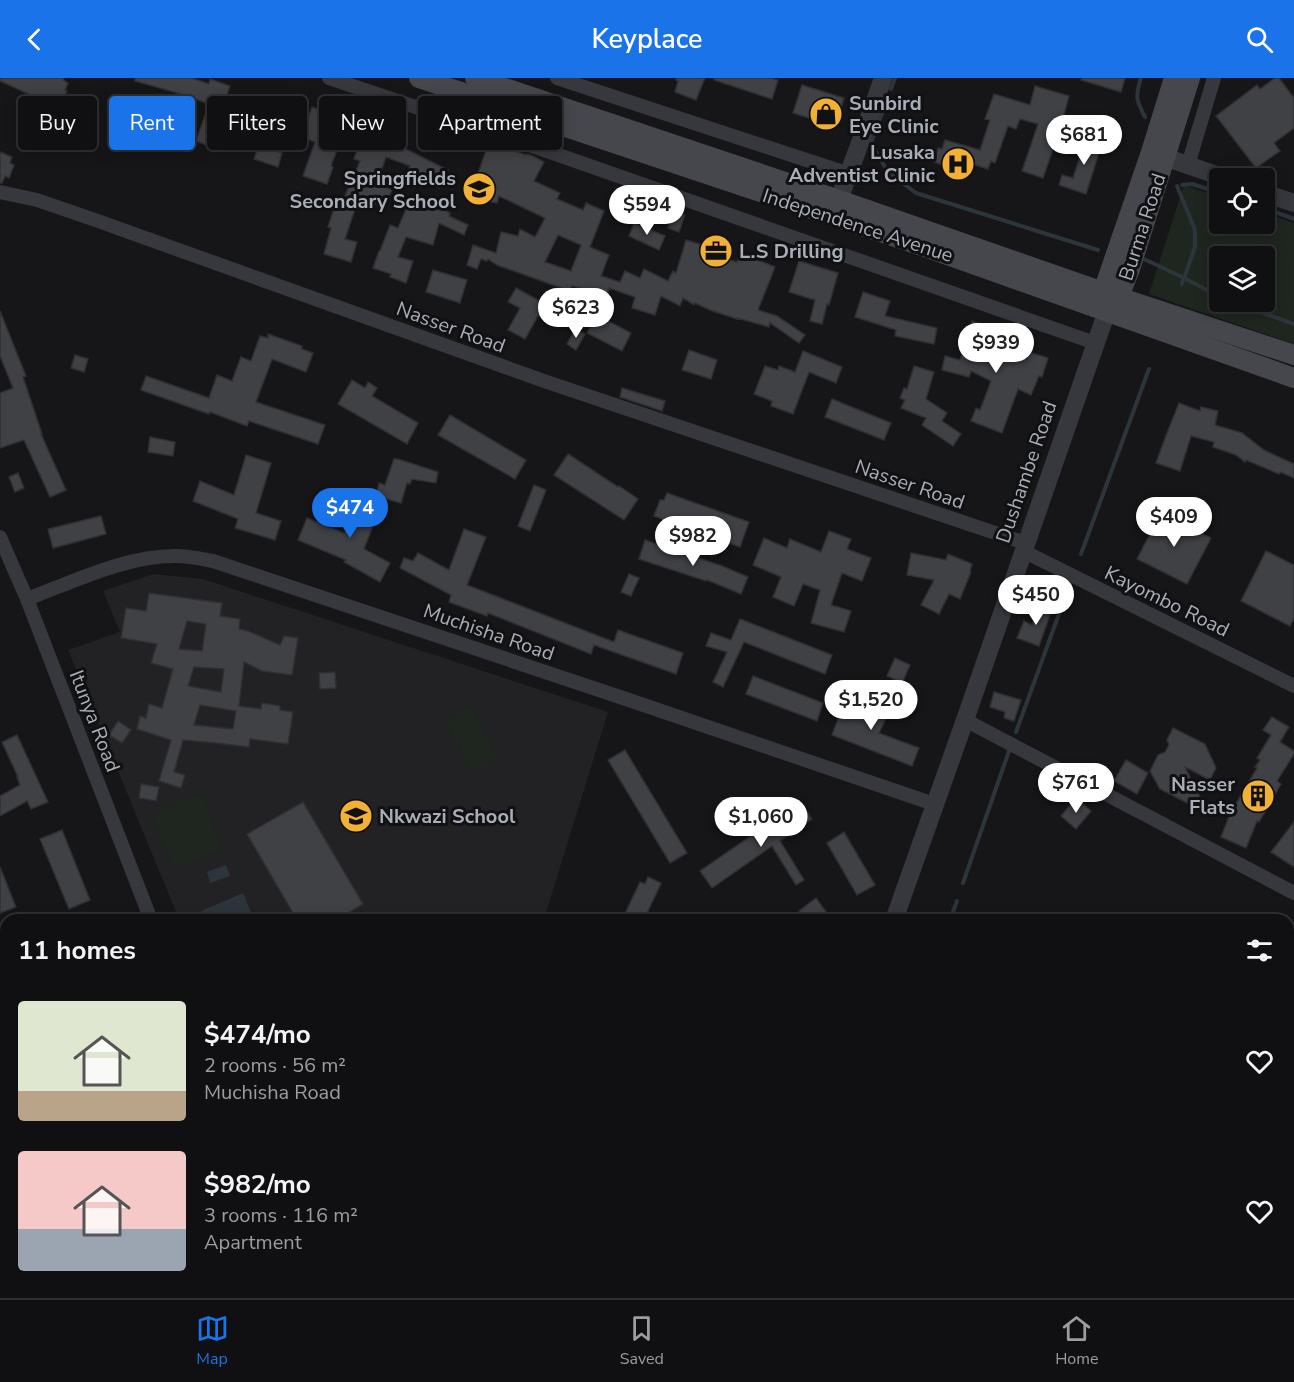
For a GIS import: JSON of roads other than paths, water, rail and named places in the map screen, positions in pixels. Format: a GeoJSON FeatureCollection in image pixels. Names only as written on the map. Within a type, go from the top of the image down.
{"type":"FeatureCollection","features":[{"type":"Feature","properties":{"kind":"main road","name":"Independence Avenue"},"geometry":{"type":"LineString","coordinates":[[419,78],[835,208]]}},
{"type":"Feature","properties":{"kind":"main road","name":"Independence Avenue"},"geometry":{"type":"LineString","coordinates":[[475,78],[835,208],[922,246],[1294,356]]}},
{"type":"Feature","properties":{"kind":"main road","name":"Burma Road"},"geometry":{"type":"LineString","coordinates":[[1110,300],[1122,289],[1130,269],[1174,78]]}},
{"type":"Feature","properties":{"kind":"main road","name":"Burma Road"},"geometry":{"type":"LineString","coordinates":[[1158,155],[1190,78]]}},
{"type":"Feature","properties":{"kind":"main road","name":"Independence Avenue"},"geometry":{"type":"LineString","coordinates":[[1110,300],[1294,378]]}},
{"type":"Feature","properties":{"kind":"street"},"geometry":{"type":"LineString","coordinates":[[329,78],[550,152],[1095,343]]}},
{"type":"Feature","properties":{"kind":"street"},"geometry":{"type":"LineString","coordinates":[[557,78],[849,174]]}},
{"type":"Feature","properties":{"kind":"street"},"geometry":{"type":"LineString","coordinates":[[835,208],[883,78]]}},
{"type":"Feature","properties":{"kind":"street"},"geometry":{"type":"LineString","coordinates":[[1188,165],[1214,78]]}},
{"type":"Feature","properties":{"kind":"street"},"geometry":{"type":"LineString","coordinates":[[1158,155],[1209,172]]}},
{"type":"Feature","properties":{"kind":"street","name":"Nasser Road"},"geometry":{"type":"LineString","coordinates":[[0,192],[37,200],[544,381],[1024,547]]}},
{"type":"Feature","properties":{"kind":"street"},"geometry":{"type":"LineString","coordinates":[[1275,197],[1294,203]]}},
{"type":"Feature","properties":{"kind":"street","name":"Dushambe Road"},"geometry":{"type":"LineString","coordinates":[[896,914],[1110,300]]}},
{"type":"Feature","properties":{"kind":"street","name":"Itunya Road"},"geometry":{"type":"LineString","coordinates":[[0,537],[27,599],[149,914]]}},
{"type":"Feature","properties":{"kind":"street","name":"Kayombo Road"},"geometry":{"type":"LineString","coordinates":[[1024,547],[1294,686]]}},
{"type":"Feature","properties":{"kind":"street","name":"Muchisha Road"},"geometry":{"type":"LineString","coordinates":[[27,599],[111,567],[134,561],[177,556],[213,561],[934,804]]}},
{"type":"Feature","properties":{"kind":"street"},"geometry":{"type":"LineString","coordinates":[[965,720],[1294,893]]}},
{"type":"Feature","properties":{"kind":"waterway"},"geometry":{"type":"LineString","coordinates":[[891,89],[895,78]]}},
{"type":"Feature","properties":{"kind":"waterway"},"geometry":{"type":"LineString","coordinates":[[1141,78],[1137,98],[1145,117]]}},
{"type":"Feature","properties":{"kind":"waterway"},"geometry":{"type":"LineString","coordinates":[[887,100],[871,143],[888,172],[916,193],[1098,250]]}},
{"type":"Feature","properties":{"kind":"waterway"},"geometry":{"type":"LineString","coordinates":[[1182,185],[1192,184],[1209,189]]}},
{"type":"Feature","properties":{"kind":"waterway"},"geometry":{"type":"LineString","coordinates":[[1177,186],[1195,230],[1195,247],[1182,284]]}},
{"type":"Feature","properties":{"kind":"waterway"},"geometry":{"type":"LineString","coordinates":[[1275,212],[1294,219]]}},
{"type":"Feature","properties":{"kind":"waterway"},"geometry":{"type":"LineString","coordinates":[[1144,259],[1209,291]]}},
{"type":"Feature","properties":{"kind":"waterway"},"geometry":{"type":"LineString","coordinates":[[1260,312],[1294,324]]}},
{"type":"Feature","properties":{"kind":"waterway"},"geometry":{"type":"LineString","coordinates":[[1081,554],[1149,369]]}},
{"type":"Feature","properties":{"kind":"waterway"},"geometry":{"type":"LineString","coordinates":[[1016,732],[1071,581]]}},
{"type":"Feature","properties":{"kind":"waterway"},"geometry":{"type":"LineString","coordinates":[[963,883],[1009,751]]}},
{"type":"Feature","properties":{"kind":"waterway"},"geometry":{"type":"LineString","coordinates":[[952,914],[957,901]]}},
{"type":"Feature","properties":{"kind":"place","name":"Sunbird Eye Clinic"},"geometry":{"type":"Point","coordinates":[826,114]}},
{"type":"Feature","properties":{"kind":"place","name":"Lusaka Adventist Clinic"},"geometry":{"type":"Point","coordinates":[958,164]}},
{"type":"Feature","properties":{"kind":"place","name":"Springfields Secondary School"},"geometry":{"type":"Point","coordinates":[479,189]}},
{"type":"Feature","properties":{"kind":"place","name":"L.S Drilling"},"geometry":{"type":"Point","coordinates":[716,251]}},
{"type":"Feature","properties":{"kind":"place","name":"Nasser Flats"},"geometry":{"type":"Point","coordinates":[1258,796]}},
{"type":"Feature","properties":{"kind":"place","name":"Nkwazi School"},"geometry":{"type":"Point","coordinates":[356,816]}}]}
